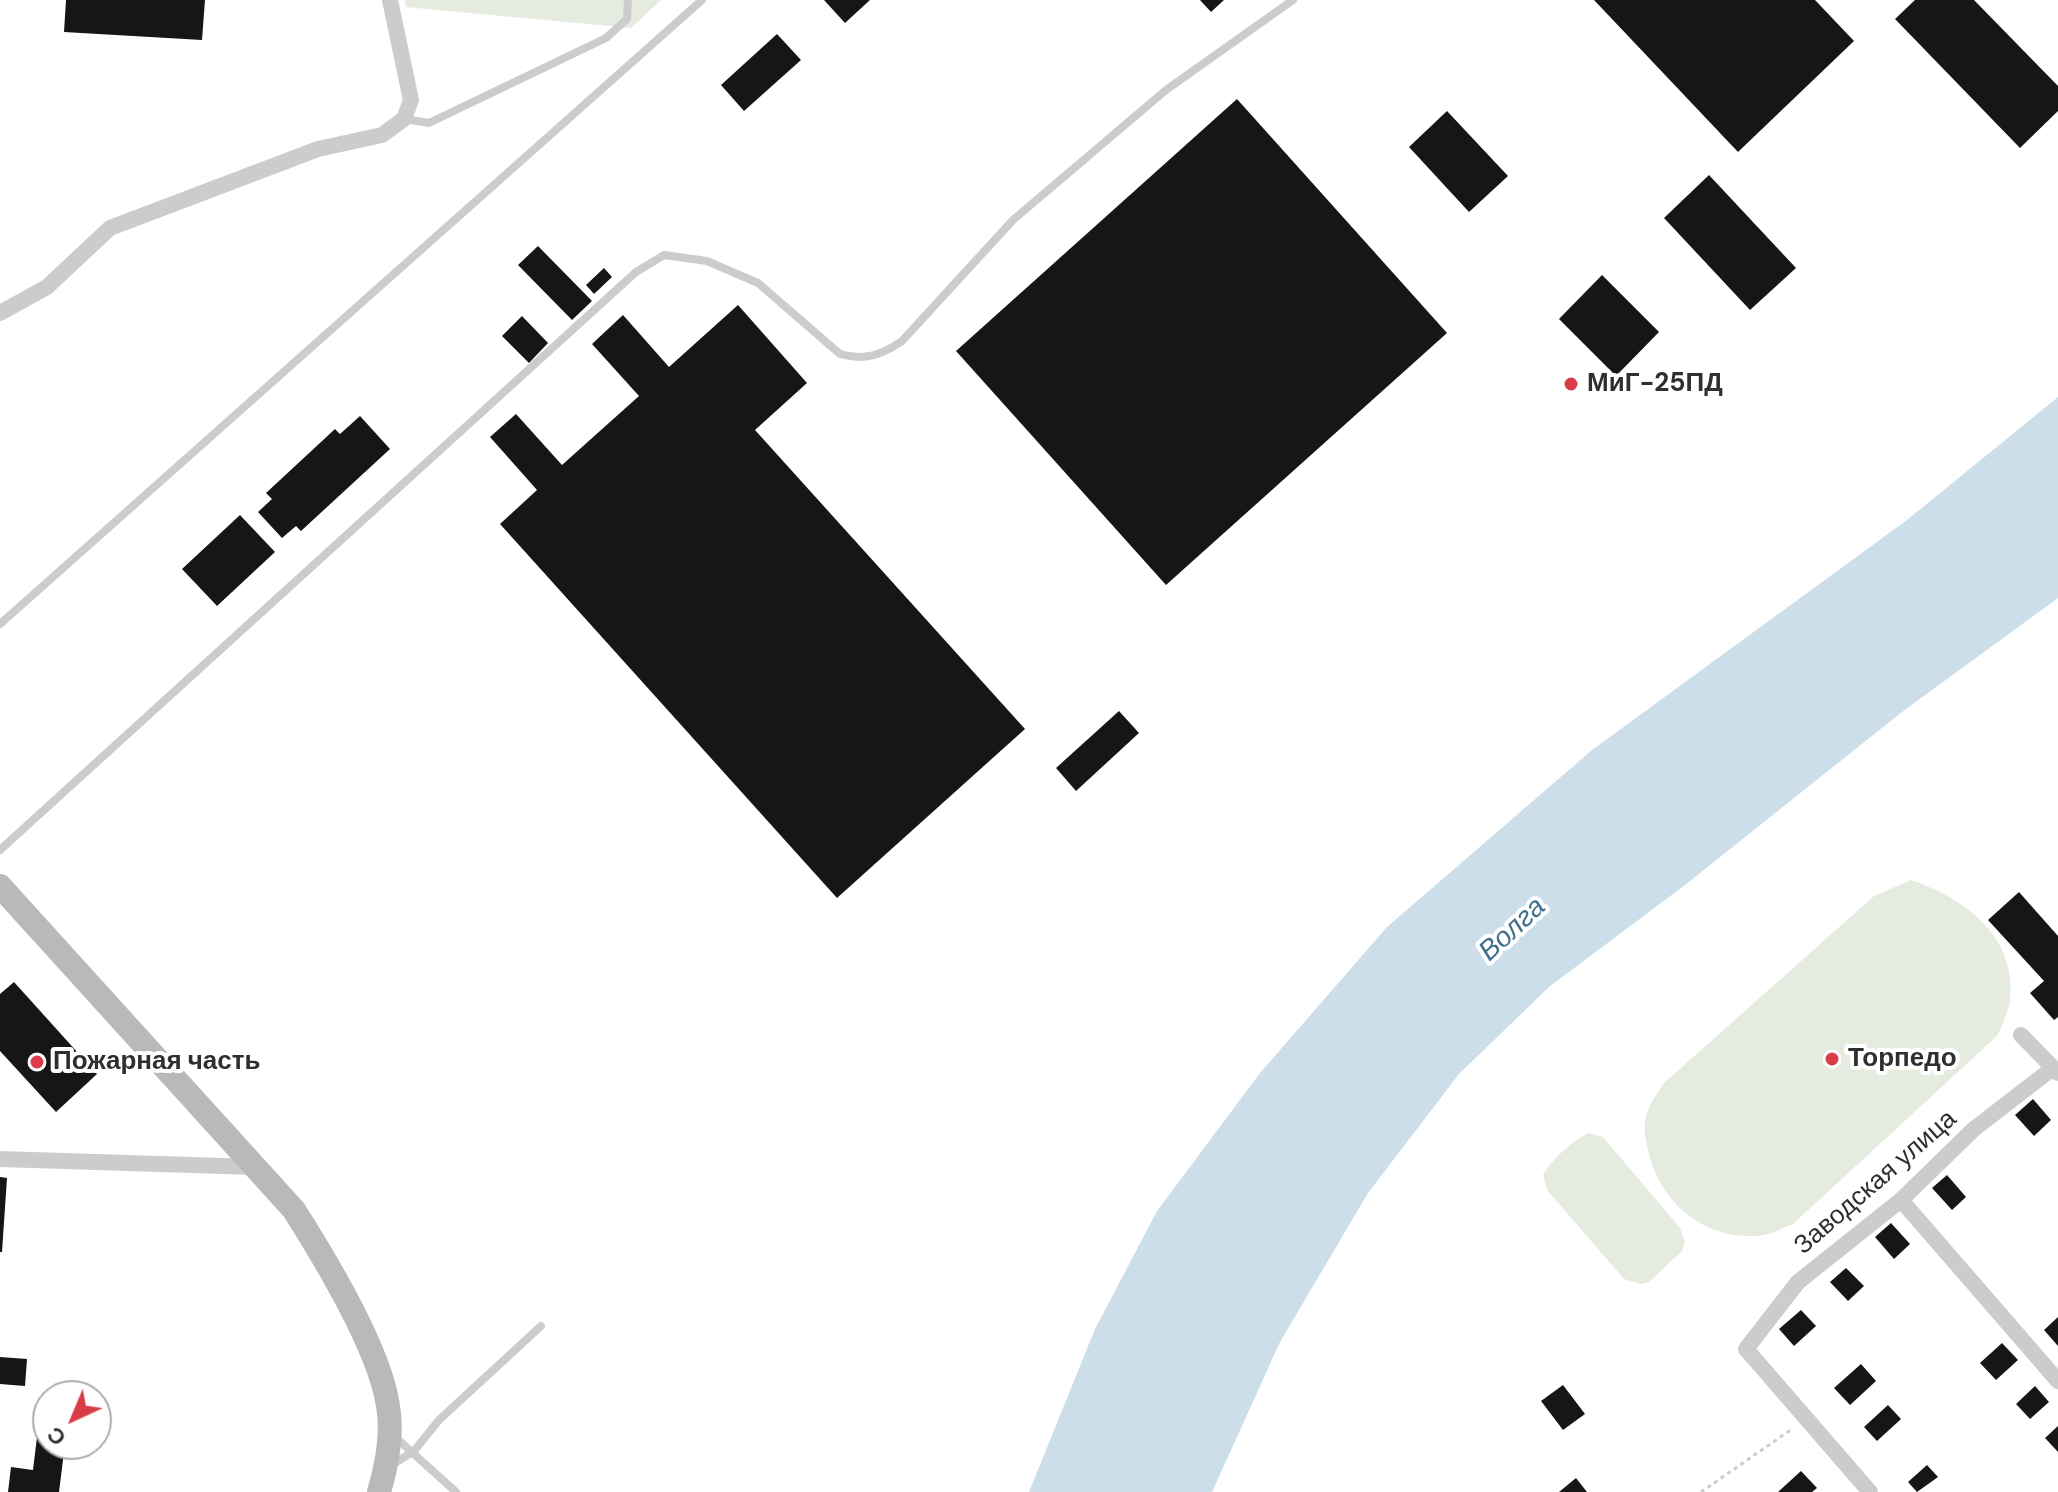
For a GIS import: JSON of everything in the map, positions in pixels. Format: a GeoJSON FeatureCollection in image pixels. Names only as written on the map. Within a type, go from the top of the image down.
{"type":"FeatureCollection","features":[{"type":"Feature","properties":{"kind":"street"},"geometry":{"type":"LineString","coordinates":[[0,313],[47,287],[110,228],[318,149],[382,135],[404,119],[411,100],[390,0]]}},
{"type":"Feature","properties":{"kind":"street"},"geometry":{"type":"LineString","coordinates":[[0,886],[294,1210],[332,1272],[382,1382],[388,1406],[389,1432],[386,1468],[379,1492]]}},
{"type":"Feature","properties":{"kind":"street"},"geometry":{"type":"LineString","coordinates":[[2021,1035],[2056,1070]]}},
{"type":"Feature","properties":{"kind":"street","name":"Заводская улица"},"geometry":{"type":"LineString","coordinates":[[1805,1420],[1746,1349],[1798,1282],[1901,1200],[1974,1129],[2056,1070]]}},
{"type":"Feature","properties":{"kind":"street"},"geometry":{"type":"LineString","coordinates":[[0,1159],[255,1167]]}},
{"type":"Feature","properties":{"kind":"street"},"geometry":{"type":"LineString","coordinates":[[1901,1200],[2058,1381]]}},
{"type":"Feature","properties":{"kind":"street"},"geometry":{"type":"LineString","coordinates":[[1805,1420],[1870,1492]]}},
{"type":"Feature","properties":{"kind":"lane"},"geometry":{"type":"LineString","coordinates":[[404,119],[429,123],[606,38],[627,19],[628,0]]}},
{"type":"Feature","properties":{"kind":"lane"},"geometry":{"type":"LineString","coordinates":[[0,624],[702,0]]}},
{"type":"Feature","properties":{"kind":"lane"},"geometry":{"type":"LineString","coordinates":[[0,850],[636,272],[664,255],[707,261],[758,283],[840,354],[854,358],[884,354],[902,341],[1013,220],[1166,90],[1293,0]]}},
{"type":"Feature","properties":{"kind":"lane"},"geometry":{"type":"LineString","coordinates":[[386,1468],[414,1451],[439,1420],[541,1326]]}},
{"type":"Feature","properties":{"kind":"lane"},"geometry":{"type":"LineString","coordinates":[[389,1432],[414,1451],[456,1492]]}},
{"type":"Feature","properties":{"kind":"path"},"geometry":{"type":"LineString","coordinates":[[1701,1492],[1805,1420]]}},
{"type":"Feature","properties":{"kind":"shaded area"},"geometry":{"type":"Polygon","coordinates":[[[405,0],[661,0],[631,28],[406,7],[405,0]]]}},
{"type":"Feature","properties":{"kind":"shaded area","name":"Торпедо"},"geometry":{"type":"Polygon","coordinates":[[[1911,880],[1950,897],[1983,923],[1996,938],[2010,977],[2009,1004],[1998,1035],[1793,1224],[1767,1234],[1745,1236],[1728,1234],[1695,1220],[1669,1196],[1652,1164],[1645,1124],[1648,1110],[1664,1083],[1874,896],[1911,880]]]}},
{"type":"Feature","properties":{"kind":"shaded area"},"geometry":{"type":"Polygon","coordinates":[[[1588,1133],[1603,1137],[1680,1228],[1685,1242],[1682,1251],[1649,1282],[1641,1284],[1624,1279],[1547,1190],[1543,1175],[1547,1169],[1562,1151],[1588,1133]]]}},
{"type":"Feature","properties":{"kind":"water","name":"Волга"},"geometry":{"type":"Polygon","coordinates":[[[2058,397],[2058,598],[1902,712],[1685,885],[1549,987],[1459,1074],[1368,1193],[1280,1342],[1212,1492],[1029,1492],[1095,1329],[1157,1211],[1260,1073],[1387,927],[1592,750],[1907,520],[2058,397]]]}},
{"type":"Feature","properties":{"kind":"building"},"geometry":{"type":"Polygon","coordinates":[[[66,0],[205,0],[202,40],[64,32],[66,0]]]}},
{"type":"Feature","properties":{"kind":"building"},"geometry":{"type":"Polygon","coordinates":[[[824,0],[870,0],[845,23],[824,0]]]}},
{"type":"Feature","properties":{"kind":"building"},"geometry":{"type":"Polygon","coordinates":[[[1200,0],[1224,0],[1211,12],[1200,0]]]}},
{"type":"Feature","properties":{"kind":"building"},"geometry":{"type":"Polygon","coordinates":[[[1594,0],[1815,0],[1854,41],[1738,152],[1594,0]]]}},
{"type":"Feature","properties":{"kind":"building"},"geometry":{"type":"Polygon","coordinates":[[[1915,0],[1974,0],[2058,86],[2058,111],[2020,148],[1895,19],[1915,0]]]}},
{"type":"Feature","properties":{"kind":"building"},"geometry":{"type":"Polygon","coordinates":[[[777,34],[801,60],[744,111],[721,85],[777,34]]]}},
{"type":"Feature","properties":{"kind":"building"},"geometry":{"type":"Polygon","coordinates":[[[1237,99],[1447,333],[1166,585],[956,351],[1237,99]]]}},
{"type":"Feature","properties":{"kind":"building"},"geometry":{"type":"Polygon","coordinates":[[[1447,111],[1508,176],[1469,212],[1409,147],[1447,111]]]}},
{"type":"Feature","properties":{"kind":"building"},"geometry":{"type":"Polygon","coordinates":[[[1709,175],[1796,268],[1750,310],[1664,218],[1709,175]]]}},
{"type":"Feature","properties":{"kind":"building"},"geometry":{"type":"Polygon","coordinates":[[[538,246],[592,301],[572,320],[518,265],[538,246]]]}},
{"type":"Feature","properties":{"kind":"building"},"geometry":{"type":"Polygon","coordinates":[[[604,268],[612,277],[594,294],[586,285],[604,268]]]}},
{"type":"Feature","properties":{"kind":"building"},"geometry":{"type":"Polygon","coordinates":[[[1602,275],[1659,332],[1616,376],[1559,319],[1602,275]]]}},
{"type":"Feature","properties":{"kind":"building"},"geometry":{"type":"Polygon","coordinates":[[[738,305],[807,383],[755,430],[1025,729],[837,898],[500,524],[537,490],[490,437],[516,414],[562,465],[639,396],[592,344],[623,315],[669,367],[738,305]]]}},
{"type":"Feature","properties":{"kind":"building"},"geometry":{"type":"Polygon","coordinates":[[[522,316],[548,343],[529,363],[502,336],[522,316]]]}},
{"type":"Feature","properties":{"kind":"building"},"geometry":{"type":"Polygon","coordinates":[[[360,416],[390,449],[301,531],[296,526],[282,538],[258,512],[272,499],[266,493],[335,429],[340,434],[360,416]]]}},
{"type":"Feature","properties":{"kind":"building"},"geometry":{"type":"Polygon","coordinates":[[[240,515],[275,552],[217,606],[182,569],[240,515]]]}},
{"type":"Feature","properties":{"kind":"building"},"geometry":{"type":"Polygon","coordinates":[[[1119,711],[1139,733],[1076,791],[1056,768],[1119,711]]]}},
{"type":"Feature","properties":{"kind":"building"},"geometry":{"type":"Polygon","coordinates":[[[2019,892],[2058,936],[2058,1017],[2054,1020],[2030,993],[2044,981],[1988,920],[2019,892]]]}},
{"type":"Feature","properties":{"kind":"building"},"geometry":{"type":"Polygon","coordinates":[[[14,982],[97,1074],[56,1112],[0,1051],[0,994],[14,982]]]}},
{"type":"Feature","properties":{"kind":"building"},"geometry":{"type":"Polygon","coordinates":[[[2033,1099],[2051,1120],[2034,1136],[2015,1115],[2033,1099]]]}},
{"type":"Feature","properties":{"kind":"building"},"geometry":{"type":"Polygon","coordinates":[[[1947,1175],[1966,1197],[1952,1210],[1932,1188],[1947,1175]]]}},
{"type":"Feature","properties":{"kind":"building"},"geometry":{"type":"Polygon","coordinates":[[[0,1177],[7,1178],[2,1252],[0,1252],[0,1177]]]}},
{"type":"Feature","properties":{"kind":"building"},"geometry":{"type":"Polygon","coordinates":[[[1891,1223],[1910,1244],[1894,1259],[1875,1237],[1891,1223]]]}},
{"type":"Feature","properties":{"kind":"building"},"geometry":{"type":"Polygon","coordinates":[[[1846,1268],[1864,1286],[1848,1301],[1830,1282],[1846,1268]]]}},
{"type":"Feature","properties":{"kind":"building"},"geometry":{"type":"Polygon","coordinates":[[[1801,1310],[1816,1326],[1794,1346],[1779,1329],[1801,1310]]]}},
{"type":"Feature","properties":{"kind":"building"},"geometry":{"type":"Polygon","coordinates":[[[2058,1317],[2058,1346],[2044,1330],[2058,1317]]]}},
{"type":"Feature","properties":{"kind":"building"},"geometry":{"type":"Polygon","coordinates":[[[2002,1343],[2018,1360],[1996,1380],[1980,1363],[2002,1343]]]}},
{"type":"Feature","properties":{"kind":"building"},"geometry":{"type":"Polygon","coordinates":[[[0,1357],[27,1359],[25,1386],[0,1384],[0,1357]]]}},
{"type":"Feature","properties":{"kind":"building"},"geometry":{"type":"Polygon","coordinates":[[[1861,1364],[1876,1381],[1850,1405],[1834,1388],[1861,1364]]]}},
{"type":"Feature","properties":{"kind":"building"},"geometry":{"type":"Polygon","coordinates":[[[1563,1385],[1585,1414],[1563,1430],[1541,1401],[1563,1385]]]}},
{"type":"Feature","properties":{"kind":"building"},"geometry":{"type":"Polygon","coordinates":[[[2035,1386],[2049,1402],[2030,1419],[2016,1404],[2035,1386]]]}},
{"type":"Feature","properties":{"kind":"building"},"geometry":{"type":"Polygon","coordinates":[[[1888,1405],[1901,1419],[1877,1441],[1864,1427],[1888,1405]]]}},
{"type":"Feature","properties":{"kind":"building"},"geometry":{"type":"Polygon","coordinates":[[[2058,1426],[2058,1452],[2045,1438],[2058,1426]]]}},
{"type":"Feature","properties":{"kind":"building"},"geometry":{"type":"Polygon","coordinates":[[[34,1460],[63,1460],[59,1492],[8,1492],[11,1467],[33,1470],[34,1460]]]}},
{"type":"Feature","properties":{"kind":"building"},"geometry":{"type":"Polygon","coordinates":[[[1927,1465],[1938,1477],[1917,1492],[1908,1482],[1927,1465]]]}},
{"type":"Feature","properties":{"kind":"building"},"geometry":{"type":"Polygon","coordinates":[[[1801,1471],[1817,1488],[1812,1492],[1778,1492],[1801,1471]]]}},
{"type":"Feature","properties":{"kind":"building"},"geometry":{"type":"Polygon","coordinates":[[[1576,1478],[1587,1492],[1559,1492],[1576,1478]]]}},
{"type":"Feature","properties":{"kind":"place","name":"МиГ-25ПД"},"geometry":{"type":"Point","coordinates":[1571,384]}},
{"type":"Feature","properties":{"kind":"place","name":"Торпедо"},"geometry":{"type":"Point","coordinates":[1832,1059]}},
{"type":"Feature","properties":{"kind":"place","name":"Пожарная часть"},"geometry":{"type":"Point","coordinates":[37,1062]}}]}
